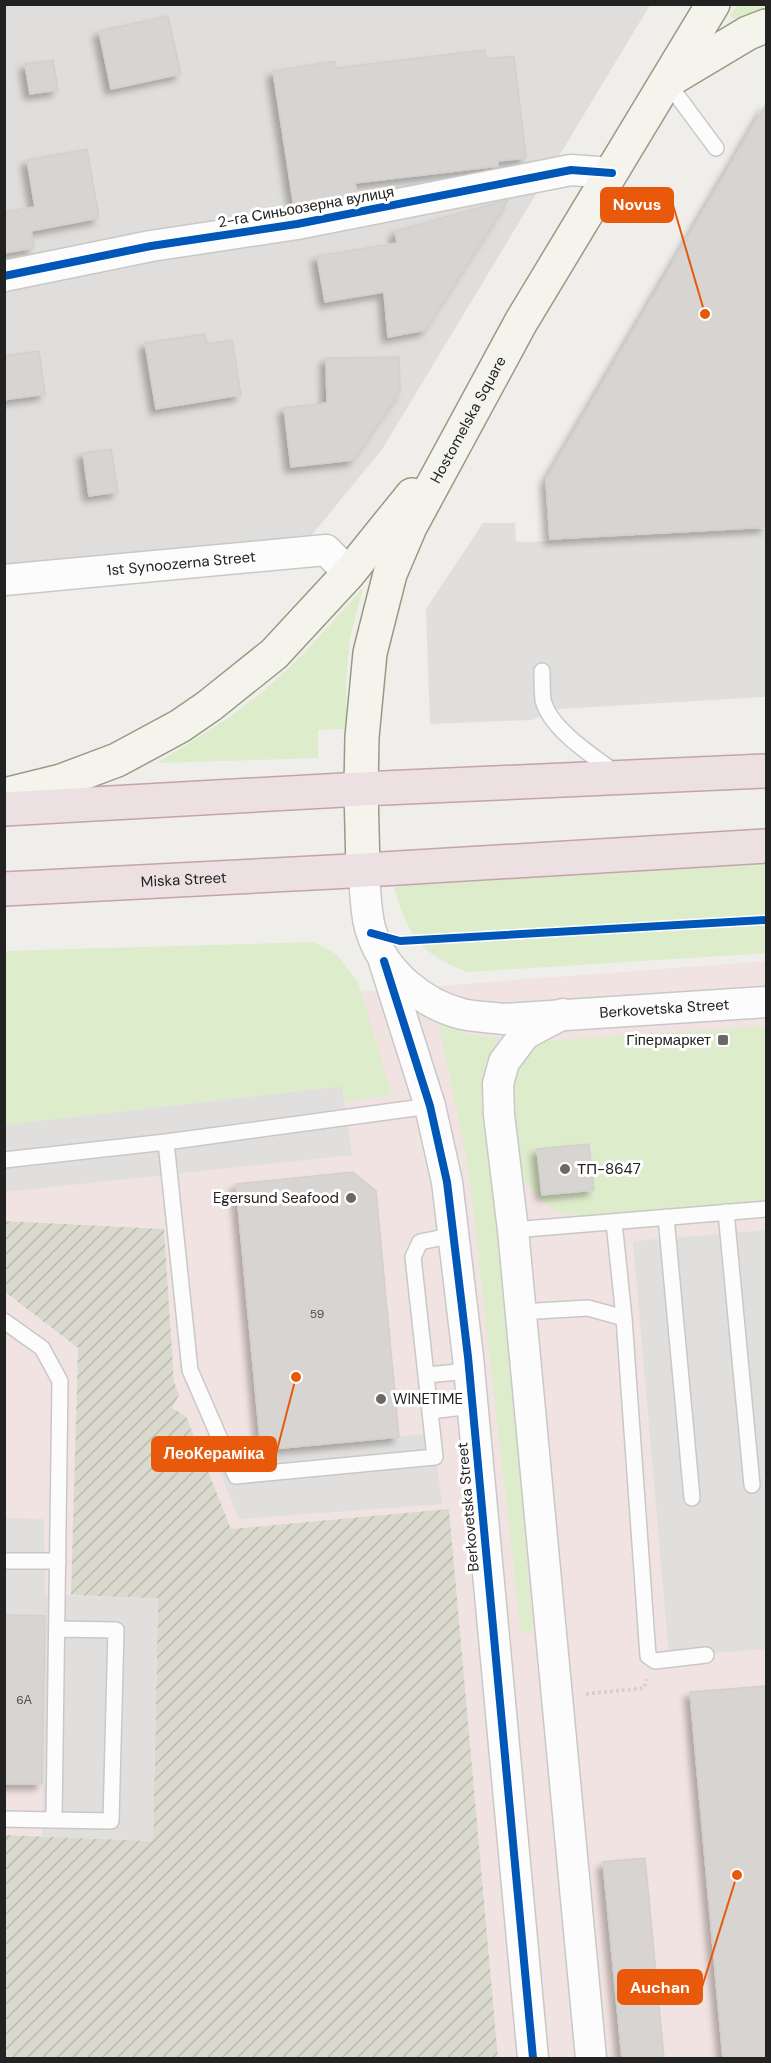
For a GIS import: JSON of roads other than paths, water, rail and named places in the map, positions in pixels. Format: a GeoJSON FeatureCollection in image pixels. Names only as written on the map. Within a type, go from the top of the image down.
{"type":"FeatureCollection","features":[{"type":"Feature","properties":{"kind":"highway"},"geometry":{"type":"LineString","coordinates":[[4,809],[361,789],[766,771]]}},
{"type":"Feature","properties":{"kind":"highway"},"geometry":{"type":"LineString","coordinates":[[363,870],[766,846]]}},
{"type":"Feature","properties":{"kind":"highway","name":"Miska Street"},"geometry":{"type":"LineString","coordinates":[[4,889],[363,870]]}},
{"type":"Feature","properties":{"kind":"main road","name":"Hostomelska Square"},"geometry":{"type":"LineString","coordinates":[[363,870],[362,737],[370,653],[390,574],[410,526],[521,322],[713,4]]}},
{"type":"Feature","properties":{"kind":"main road"},"geometry":{"type":"LineString","coordinates":[[667,81],[748,33],[766,26]]}},
{"type":"Feature","properties":{"kind":"main road"},"geometry":{"type":"LineString","coordinates":[[4,795],[61,781],[117,760],[180,726],[209,706],[274,654],[349,573],[405,501],[444,465]]}},
{"type":"Feature","properties":{"kind":"street","name":"2-га Синьоозерна вулиця"},"geometry":{"type":"LineString","coordinates":[[4,276],[151,246],[297,224],[571,170],[612,173]]}},
{"type":"Feature","properties":{"kind":"street","name":"1st Synoozerna Street"},"geometry":{"type":"LineString","coordinates":[[4,580],[326,550],[349,573]]}},
{"type":"Feature","properties":{"kind":"street","name":"Berkovetska Street"},"geometry":{"type":"LineString","coordinates":[[363,870],[371,933],[384,961],[430,1106],[447,1182],[469,1371],[532,2058]]}},
{"type":"Feature","properties":{"kind":"street","name":"Berkovetska Street"},"geometry":{"type":"LineString","coordinates":[[384,961],[407,984],[435,1004],[463,1014],[503,1019],[766,1002]]}},
{"type":"Feature","properties":{"kind":"street","name":"Berkovetska Street"},"geometry":{"type":"LineString","coordinates":[[563,1014],[525,1034],[504,1062],[498,1084],[499,1116],[513,1230],[591,2058]]}},
{"type":"Feature","properties":{"kind":"lane"},"geometry":{"type":"LineString","coordinates":[[667,81],[716,148]]}},
{"type":"Feature","properties":{"kind":"lane"},"geometry":{"type":"LineString","coordinates":[[542,671],[544,700],[550,714],[562,730],[623,778]]}},
{"type":"Feature","properties":{"kind":"lane"},"geometry":{"type":"LineString","coordinates":[[4,1160],[166,1142],[430,1106]]}},
{"type":"Feature","properties":{"kind":"lane"},"geometry":{"type":"LineString","coordinates":[[166,1142],[190,1370],[236,1476],[435,1457],[413,1257],[420,1242],[454,1235]]}},
{"type":"Feature","properties":{"kind":"lane"},"geometry":{"type":"LineString","coordinates":[[513,1230],[766,1209]]}},
{"type":"Feature","properties":{"kind":"lane"},"geometry":{"type":"LineString","coordinates":[[726,1212],[752,1485]]}},
{"type":"Feature","properties":{"kind":"lane"},"geometry":{"type":"LineString","coordinates":[[666,1217],[692,1498]]}},
{"type":"Feature","properties":{"kind":"lane"},"geometry":{"type":"LineString","coordinates":[[614,1222],[624,1318],[648,1656],[655,1661],[706,1655]]}},
{"type":"Feature","properties":{"kind":"lane"},"geometry":{"type":"LineString","coordinates":[[520,1312],[573,1307],[588,1308],[624,1318]]}},
{"type":"Feature","properties":{"kind":"lane"},"geometry":{"type":"LineString","coordinates":[[4,1321],[42,1348],[60,1381],[54,1820]]}},
{"type":"Feature","properties":{"kind":"lane"},"geometry":{"type":"LineString","coordinates":[[426,1375],[469,1371]]}},
{"type":"Feature","properties":{"kind":"lane"},"geometry":{"type":"LineString","coordinates":[[430,1411],[472,1407]]}},
{"type":"Feature","properties":{"kind":"lane"},"geometry":{"type":"LineString","coordinates":[[4,1561],[58,1561]]}},
{"type":"Feature","properties":{"kind":"lane"},"geometry":{"type":"LineString","coordinates":[[4,1819],[111,1821],[116,1630],[57,1629]]}},
{"type":"Feature","properties":{"kind":"place","name":"Novus"},"geometry":{"type":"Point","coordinates":[705,314]}},
{"type":"Feature","properties":{"kind":"place","name":"Гіпермаркет"},"geometry":{"type":"Point","coordinates":[723,1040]}},
{"type":"Feature","properties":{"kind":"place","name":"ТП-8647"},"geometry":{"type":"Point","coordinates":[565,1169]}},
{"type":"Feature","properties":{"kind":"place","name":"Egersund Seafood"},"geometry":{"type":"Point","coordinates":[351,1198]}},
{"type":"Feature","properties":{"kind":"place","name":"ЛеоКераміка"},"geometry":{"type":"Point","coordinates":[296,1377]}},
{"type":"Feature","properties":{"kind":"place","name":"WINETIME"},"geometry":{"type":"Point","coordinates":[381,1399]}},
{"type":"Feature","properties":{"kind":"place","name":"Auchan"},"geometry":{"type":"Point","coordinates":[737,1875]}}]}
